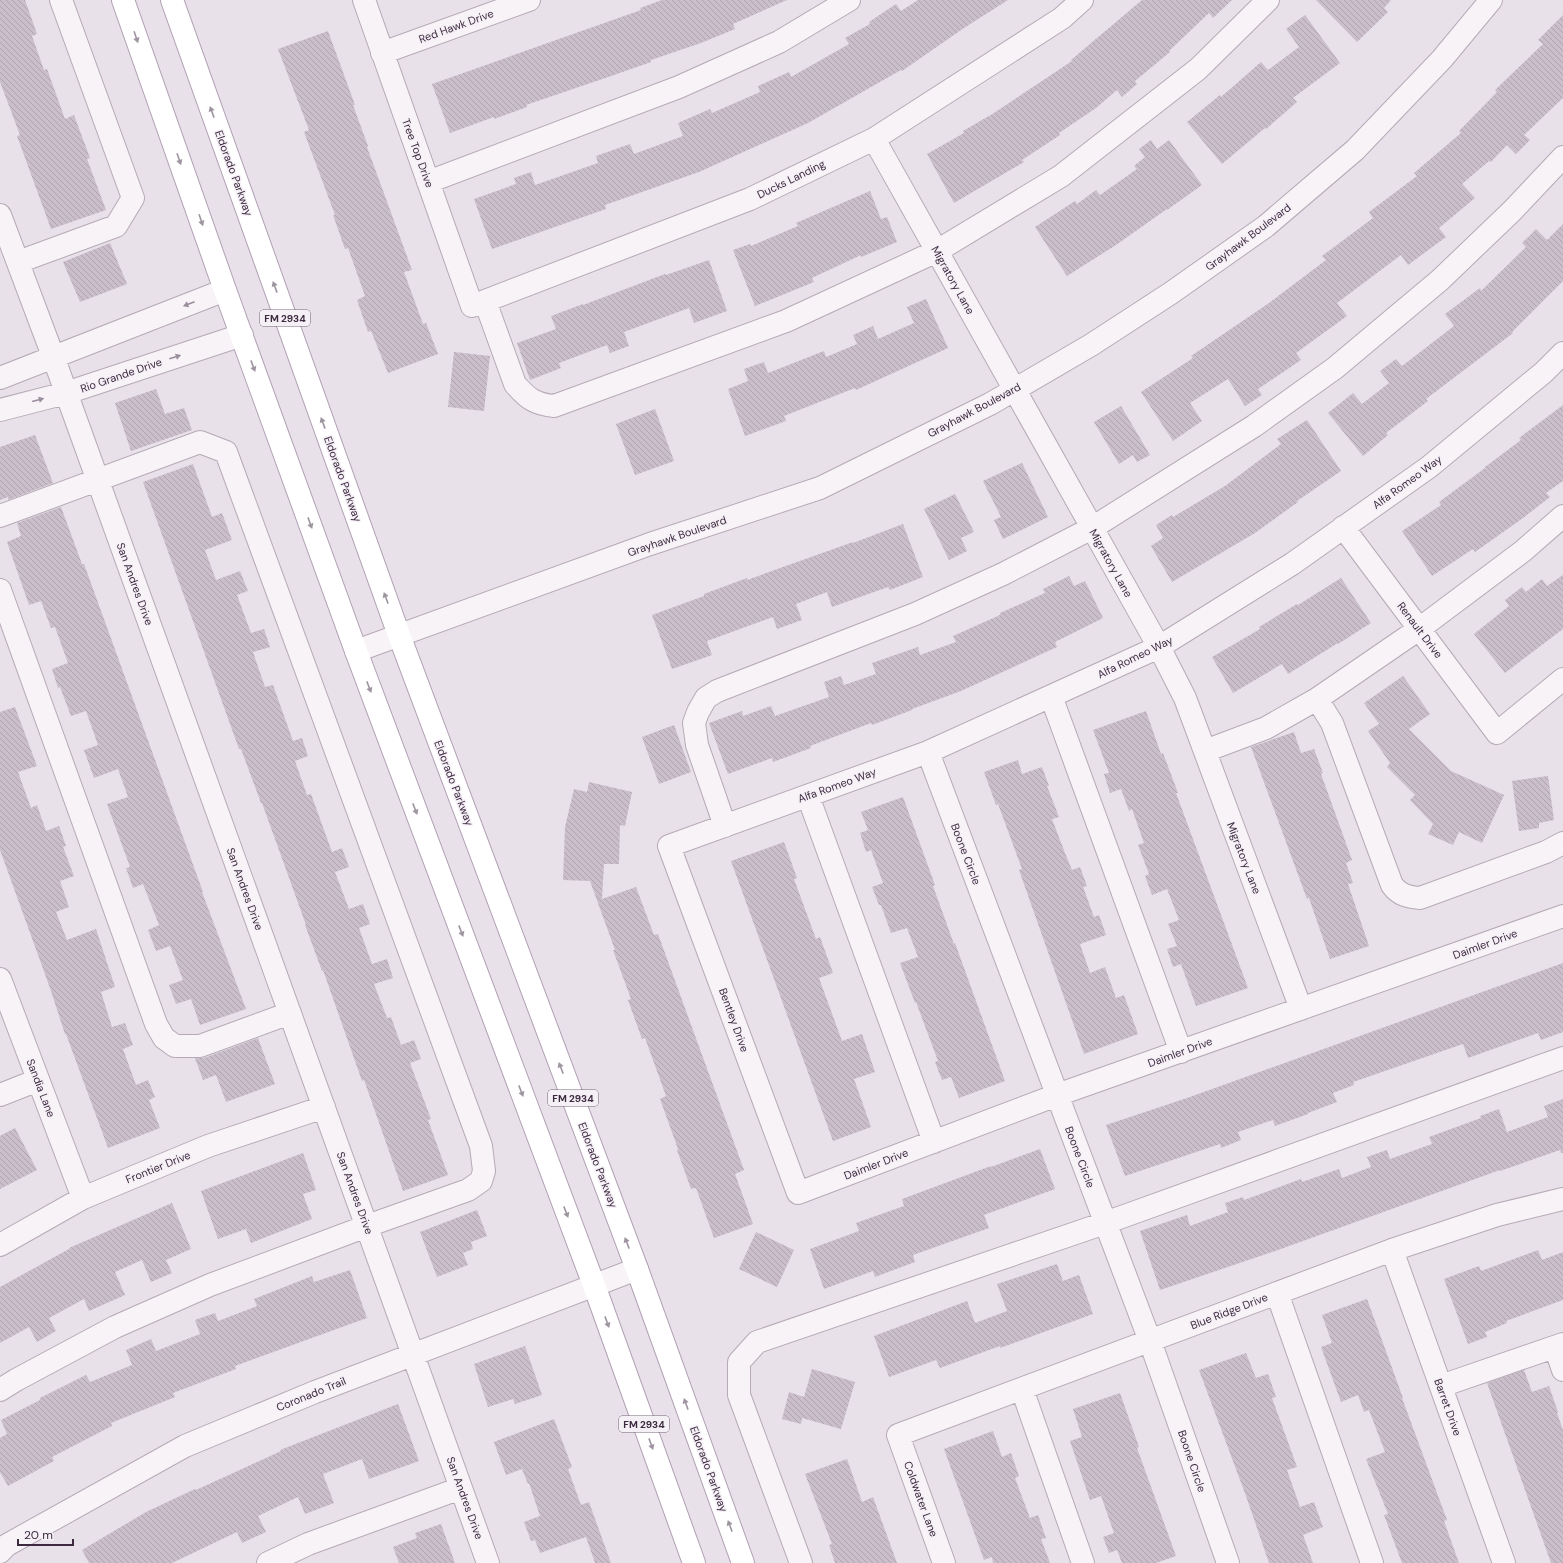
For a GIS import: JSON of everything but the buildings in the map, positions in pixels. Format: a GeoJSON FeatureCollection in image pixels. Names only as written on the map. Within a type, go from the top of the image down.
{"type":"FeatureCollection","features":[{"type":"Feature","properties":{"kind":"main road","name":"FM 2934"},"geometry":{"type":"LineString","coordinates":[[123,0],[225,290],[356,651],[594,1285],[694,1563]]}},
{"type":"Feature","properties":{"kind":"main road","name":"Eldorado Parkway"},"geometry":{"type":"LineString","coordinates":[[172,0],[399,635],[637,1269],[743,1563]]}},
{"type":"Feature","properties":{"kind":"street"},"geometry":{"type":"LineString","coordinates":[[18,262],[116,226],[133,198],[61,0]]}},
{"type":"Feature","properties":{"kind":"street","name":"Tree Top Drive"},"geometry":{"type":"LineString","coordinates":[[364,0],[428,182],[479,304],[515,384],[524,395],[540,405],[554,406],[786,321],[937,251],[1060,176],[1198,69],[1268,0]]}},
{"type":"Feature","properties":{"kind":"street","name":"Red Hawk Drive"},"geometry":{"type":"LineString","coordinates":[[382,53],[529,0]]}},
{"type":"Feature","properties":{"kind":"street"},"geometry":{"type":"LineString","coordinates":[[428,182],[680,87],[779,42],[849,0]]}},
{"type":"Feature","properties":{"kind":"street","name":"Ducks Landing"},"geometry":{"type":"LineString","coordinates":[[479,304],[750,199],[874,139],[1062,18],[1082,0]]}},
{"type":"Feature","properties":{"kind":"street","name":"Grayhawk Boulevard"},"geometry":{"type":"LineString","coordinates":[[356,651],[650,544],[820,488],[990,404],[1091,345],[1170,293],[1266,226],[1355,150],[1442,59],[1491,0]]}},
{"type":"Feature","properties":{"kind":"street","name":"Migratory Lane"},"geometry":{"type":"LineString","coordinates":[[874,139],[1159,647],[1185,698],[1301,1009]]}},
{"type":"Feature","properties":{"kind":"street"},"geometry":{"type":"LineString","coordinates":[[725,826],[697,745],[694,723],[706,698],[717,691],[914,614],[1004,574],[1092,528],[1254,426],[1335,368],[1440,280],[1512,211],[1563,157]]}},
{"type":"Feature","properties":{"kind":"street","name":"San Andres Drive"},"geometry":{"type":"LineString","coordinates":[[0,215],[98,480],[488,1563]]}},
{"type":"Feature","properties":{"kind":"street"},"geometry":{"type":"LineString","coordinates":[[0,378],[225,290]]}},
{"type":"Feature","properties":{"kind":"street","name":"Rio Grande Drive"},"geometry":{"type":"LineString","coordinates":[[0,410],[66,393],[242,334]]}},
{"type":"Feature","properties":{"kind":"street","name":"Alfa Romeo Way"},"geometry":{"type":"LineString","coordinates":[[669,846],[928,752],[1159,647],[1292,564],[1430,466],[1544,372],[1563,353]]}},
{"type":"Feature","properties":{"kind":"street"},"geometry":{"type":"LineString","coordinates":[[0,516],[200,442],[226,452],[479,1139],[484,1160],[484,1171],[480,1181],[468,1190],[366,1226],[210,1285],[115,1327],[0,1390]]}},
{"type":"Feature","properties":{"kind":"street"},"geometry":{"type":"LineString","coordinates":[[1204,751],[1266,728],[1317,699],[1419,629],[1523,551],[1563,516]]}},
{"type":"Feature","properties":{"kind":"street","name":"Renault Drive"},"geometry":{"type":"LineString","coordinates":[[1343,527],[1497,733],[1563,679]]}},
{"type":"Feature","properties":{"kind":"street"},"geometry":{"type":"LineString","coordinates":[[0,590],[156,1024],[164,1038],[175,1046],[200,1046],[290,1013]]}},
{"type":"Feature","properties":{"kind":"street"},"geometry":{"type":"LineString","coordinates":[[1051,696],[1181,1052]]}},
{"type":"Feature","properties":{"kind":"street"},"geometry":{"type":"LineString","coordinates":[[1317,699],[1332,723],[1396,891],[1407,897],[1420,898],[1546,852],[1563,843]]}},
{"type":"Feature","properties":{"kind":"street","name":"Boone Circle"},"geometry":{"type":"LineString","coordinates":[[928,752],[1150,1341],[1228,1563]]}},
{"type":"Feature","properties":{"kind":"street"},"geometry":{"type":"LineString","coordinates":[[808,796],[934,1142]]}},
{"type":"Feature","properties":{"kind":"street","name":"Bentley Drive"},"geometry":{"type":"LineString","coordinates":[[669,846],[798,1193]]}},
{"type":"Feature","properties":{"kind":"street","name":"Daimler Drive"},"geometry":{"type":"LineString","coordinates":[[798,1193],[1057,1096],[1563,916]]}},
{"type":"Feature","properties":{"kind":"street","name":"Sandia Lane"},"geometry":{"type":"LineString","coordinates":[[0,979],[83,1198]]}},
{"type":"Feature","properties":{"kind":"street"},"geometry":{"type":"LineString","coordinates":[[801,1563],[739,1394],[739,1362],[757,1342],[1105,1224],[1563,1058]]}},
{"type":"Feature","properties":{"kind":"street"},"geometry":{"type":"LineString","coordinates":[[0,1095],[38,1080]]}},
{"type":"Feature","properties":{"kind":"street","name":"Frontier Drive"},"geometry":{"type":"LineString","coordinates":[[0,1245],[83,1198],[208,1146],[324,1107]]}},
{"type":"Feature","properties":{"kind":"street","name":"Blue Ridge Drive"},"geometry":{"type":"LineString","coordinates":[[898,1435],[1392,1250],[1497,1215],[1563,1199]]}},
{"type":"Feature","properties":{"kind":"street","name":"Barret Drive"},"geometry":{"type":"LineString","coordinates":[[1392,1250],[1504,1563]]}},
{"type":"Feature","properties":{"kind":"street","name":"Coronado Trail"},"geometry":{"type":"LineString","coordinates":[[0,1552],[7,1546],[185,1446],[315,1392],[637,1269]]}},
{"type":"Feature","properties":{"kind":"street"},"geometry":{"type":"LineString","coordinates":[[1277,1293],[1372,1563]]}},
{"type":"Feature","properties":{"kind":"street"},"geometry":{"type":"LineString","coordinates":[[1440,1386],[1559,1345],[1563,1370]]}},
{"type":"Feature","properties":{"kind":"street"},"geometry":{"type":"LineString","coordinates":[[1022,1389],[1083,1563]]}},
{"type":"Feature","properties":{"kind":"street","name":"Coldwater Lane"},"geometry":{"type":"LineString","coordinates":[[898,1435],[944,1563]]}},
{"type":"Feature","properties":{"kind":"street"},"geometry":{"type":"LineString","coordinates":[[268,1563],[308,1544],[461,1488]]}}]}
